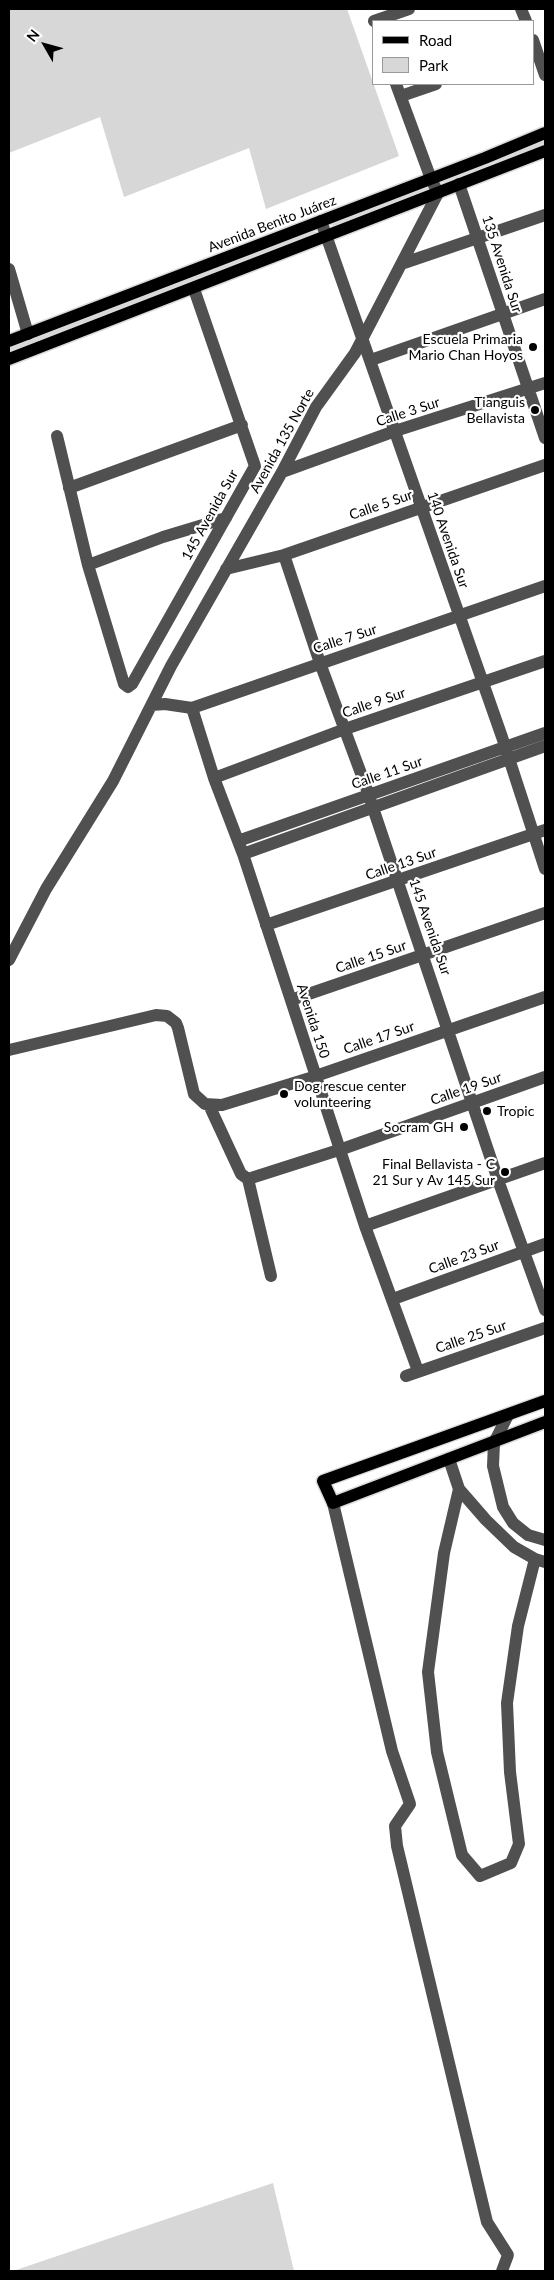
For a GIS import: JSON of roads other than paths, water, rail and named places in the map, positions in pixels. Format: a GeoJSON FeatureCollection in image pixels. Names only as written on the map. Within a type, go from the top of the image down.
{"type":"FeatureCollection","features":[{"type":"Feature","properties":{"kind":"main road","name":"Avenida Benito Juárez"},"geometry":{"type":"LineString","coordinates":[[9,341],[431,179],[545,133]]}},
{"type":"Feature","properties":{"kind":"main road"},"geometry":{"type":"LineString","coordinates":[[9,359],[194,289],[545,151]]}},
{"type":"Feature","properties":{"kind":"main road"},"geometry":{"type":"LineString","coordinates":[[545,1401],[323,1481],[333,1502],[494,1443],[545,1422]]}},
{"type":"Feature","properties":{"kind":"street"},"geometry":{"type":"LineString","coordinates":[[377,20],[409,9]]}},
{"type":"Feature","properties":{"kind":"street"},"geometry":{"type":"LineString","coordinates":[[537,47],[545,75]]}},
{"type":"Feature","properties":{"kind":"street"},"geometry":{"type":"LineString","coordinates":[[430,85],[399,90],[431,179],[438,193]]}},
{"type":"Feature","properties":{"kind":"street","name":"135 Avenida Sur"},"geometry":{"type":"LineString","coordinates":[[460,184],[545,438]]}},
{"type":"Feature","properties":{"kind":"street","name":"Avenida 135 Norte"},"geometry":{"type":"LineString","coordinates":[[9,960],[46,889],[113,781],[171,666],[282,472],[316,406],[364,338],[404,263],[438,193]]}},
{"type":"Feature","properties":{"kind":"street"},"geometry":{"type":"LineString","coordinates":[[404,263],[545,215]]}},
{"type":"Feature","properties":{"kind":"street","name":"140 Avenida Sur"},"geometry":{"type":"LineString","coordinates":[[321,221],[364,338],[459,618],[539,832],[545,869]]}},
{"type":"Feature","properties":{"kind":"street"},"geometry":{"type":"LineString","coordinates":[[9,269],[28,334]]}},
{"type":"Feature","properties":{"kind":"street","name":"145 Avenida Sur"},"geometry":{"type":"LineString","coordinates":[[88,564],[124,684],[128,687],[132,684],[255,466],[194,289]]}},
{"type":"Feature","properties":{"kind":"street"},"geometry":{"type":"LineString","coordinates":[[371,360],[545,299]]}},
{"type":"Feature","properties":{"kind":"street","name":"Calle 3 Sur"},"geometry":{"type":"LineString","coordinates":[[282,472],[395,431],[545,383]]}},
{"type":"Feature","properties":{"kind":"street"},"geometry":{"type":"LineString","coordinates":[[69,488],[242,426]]}},
{"type":"Feature","properties":{"kind":"street"},"geometry":{"type":"LineString","coordinates":[[57,436],[88,564],[163,537],[226,518]]}},
{"type":"Feature","properties":{"kind":"street","name":"Calle 5 Sur"},"geometry":{"type":"LineString","coordinates":[[226,569],[284,555],[545,465]]}},
{"type":"Feature","properties":{"kind":"street","name":"145 Avenida Sur"},"geometry":{"type":"LineString","coordinates":[[284,555],[320,663],[346,729],[424,954],[498,1180],[526,1250],[545,1310]]}},
{"type":"Feature","properties":{"kind":"street","name":"Calle 7 Sur"},"geometry":{"type":"LineString","coordinates":[[152,705],[166,704],[192,708],[320,663],[459,618],[545,586]]}},
{"type":"Feature","properties":{"kind":"street","name":"Calle 9 Sur"},"geometry":{"type":"LineString","coordinates":[[214,778],[346,729],[545,661]]}},
{"type":"Feature","properties":{"kind":"street","name":"Avenida 150"},"geometry":{"type":"LineString","coordinates":[[192,708],[365,1226],[393,1299],[412,1374]]}},
{"type":"Feature","properties":{"kind":"street","name":"Calle 11 Sur"},"geometry":{"type":"LineString","coordinates":[[508,753],[545,733]]}},
{"type":"Feature","properties":{"kind":"street","name":"Calle 11 Sur"},"geometry":{"type":"LineString","coordinates":[[238,841],[371,801],[508,753],[545,746]]}},
{"type":"Feature","properties":{"kind":"street","name":"Calle 11 Sur"},"geometry":{"type":"LineString","coordinates":[[242,854],[371,801]]}},
{"type":"Feature","properties":{"kind":"street","name":"Calle 13 Sur"},"geometry":{"type":"LineString","coordinates":[[266,925],[539,832]]}},
{"type":"Feature","properties":{"kind":"street","name":"Calle 15 Sur"},"geometry":{"type":"LineString","coordinates":[[291,1000],[545,913]]}},
{"type":"Feature","properties":{"kind":"street","name":"Calle 17 Sur"},"geometry":{"type":"LineString","coordinates":[[216,1105],[315,1076],[545,997]]}},
{"type":"Feature","properties":{"kind":"street"},"geometry":{"type":"LineString","coordinates":[[9,1050],[156,1015],[167,1016],[176,1023],[194,1094],[200,1102],[216,1105],[241,1174],[248,1179],[271,1276]]}},
{"type":"Feature","properties":{"kind":"street","name":"Calle 19 Sur"},"geometry":{"type":"LineString","coordinates":[[340,1149],[545,1077]]}},
{"type":"Feature","properties":{"kind":"street"},"geometry":{"type":"LineString","coordinates":[[248,1179],[340,1149]]}},
{"type":"Feature","properties":{"kind":"street"},"geometry":{"type":"LineString","coordinates":[[365,1226],[545,1163]]}},
{"type":"Feature","properties":{"kind":"street","name":"Calle 23 Sur"},"geometry":{"type":"LineString","coordinates":[[393,1299],[545,1244]]}},
{"type":"Feature","properties":{"kind":"street","name":"Calle 25 Sur"},"geometry":{"type":"LineString","coordinates":[[412,1374],[545,1328]]}},
{"type":"Feature","properties":{"kind":"street"},"geometry":{"type":"LineString","coordinates":[[508,1415],[494,1443],[493,1466],[503,1506],[513,1523],[528,1536],[545,1540]]}},
{"type":"Feature","properties":{"kind":"street"},"geometry":{"type":"LineString","coordinates":[[449,1459],[459,1489],[486,1520],[514,1548],[540,1561],[518,1626],[507,1703],[510,1772],[519,1844],[511,1863],[480,1876],[462,1855],[437,1752],[428,1672],[444,1553],[459,1489]]}},
{"type":"Feature","properties":{"kind":"street"},"geometry":{"type":"LineString","coordinates":[[333,1502],[389,1741],[410,1804],[395,1826],[397,1846],[487,2222],[508,2255],[502,2271]]}},
{"type":"Feature","properties":{"kind":"place","name":"Escuela Primaria Mario Chan Hoyos"},"geometry":{"type":"Point","coordinates":[533,347]}},
{"type":"Feature","properties":{"kind":"place","name":"Tianguis Bellavista"},"geometry":{"type":"Point","coordinates":[535,410]}},
{"type":"Feature","properties":{"kind":"place","name":"Dog rescue center volunteering"},"geometry":{"type":"Point","coordinates":[284,1094]}},
{"type":"Feature","properties":{"kind":"place","name":"Tropic"},"geometry":{"type":"Point","coordinates":[487,1111]}},
{"type":"Feature","properties":{"kind":"place","name":"Socram GH"},"geometry":{"type":"Point","coordinates":[464,1127]}},
{"type":"Feature","properties":{"kind":"place","name":"Final Bellavista - C 21 Sur y Av 145 Sur"},"geometry":{"type":"Point","coordinates":[505,1172]}}]}
